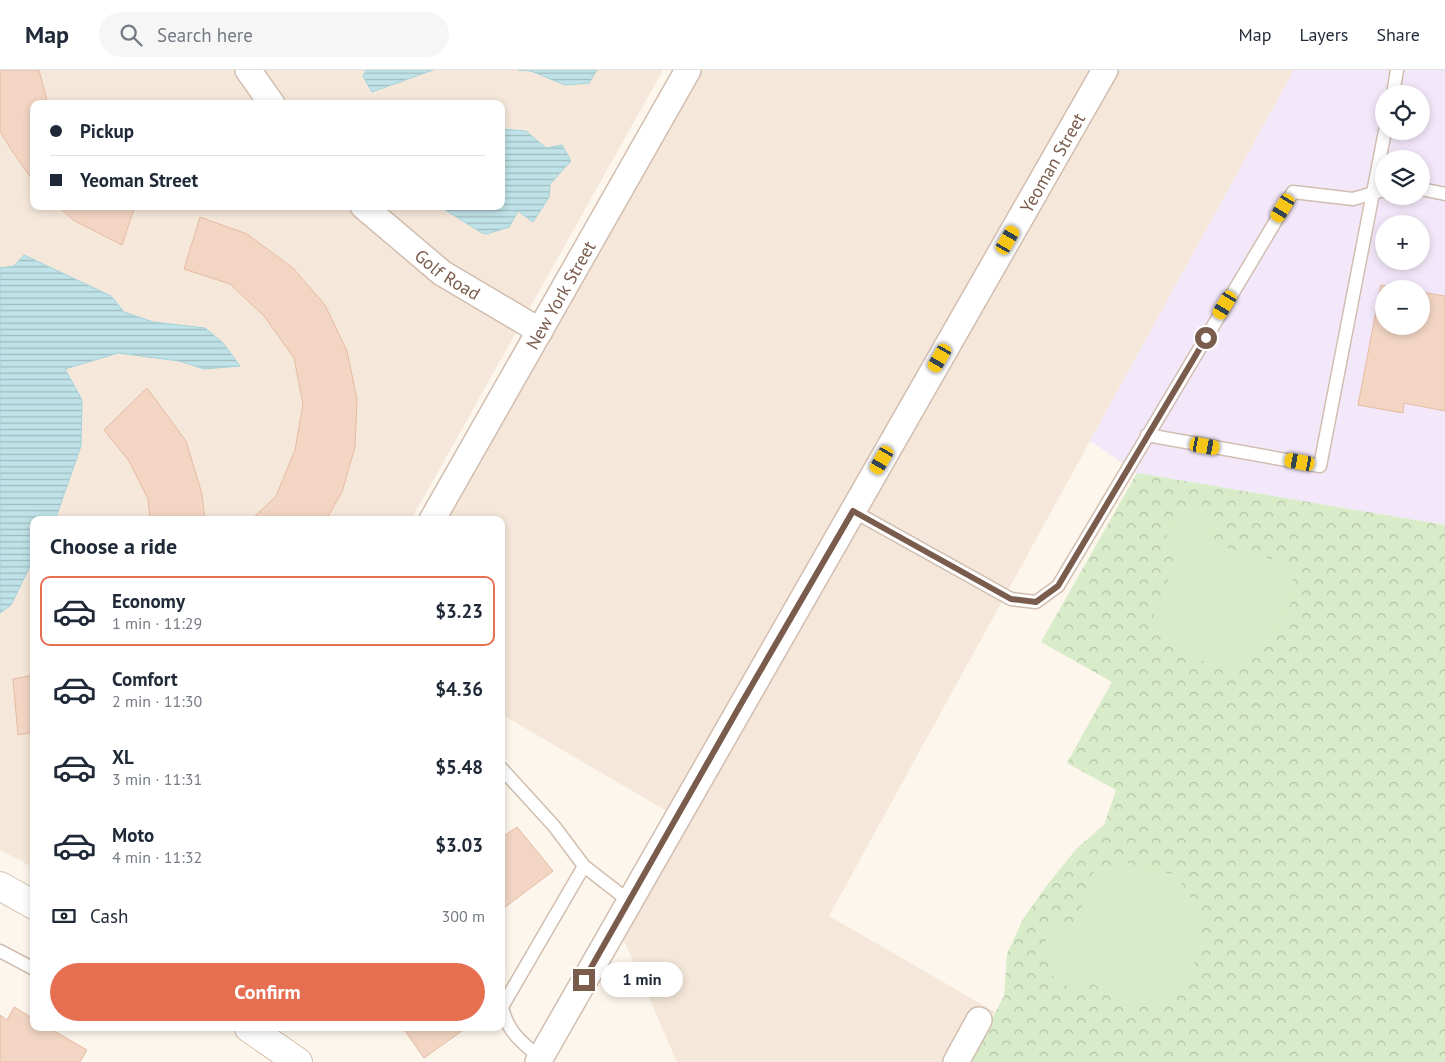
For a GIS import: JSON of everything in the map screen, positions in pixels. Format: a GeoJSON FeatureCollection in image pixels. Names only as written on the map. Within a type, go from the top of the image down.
{"type":"FeatureCollection","features":[{"type":"Feature","properties":{"kind":"street"},"geometry":{"type":"LineString","coordinates":[[248,70],[269,100]]}},
{"type":"Feature","properties":{"kind":"street","name":"New York Street"},"geometry":{"type":"LineString","coordinates":[[434,516],[688,70]]}},
{"type":"Feature","properties":{"kind":"street","name":"Yeoman Street"},"geometry":{"type":"LineString","coordinates":[[539,1060],[1105,70]]}},
{"type":"Feature","properties":{"kind":"street","name":"Golf Road"},"geometry":{"type":"LineString","coordinates":[[369,210],[442,273],[540,331]]}},
{"type":"Feature","properties":{"kind":"street"},"geometry":{"type":"LineString","coordinates":[[0,886],[30,903]]}},
{"type":"Feature","properties":{"kind":"street"},"geometry":{"type":"LineString","coordinates":[[956,1062],[979,1020]]}},
{"type":"Feature","properties":{"kind":"street"},"geometry":{"type":"LineString","coordinates":[[254,1031],[298,1062]]}},
{"type":"Feature","properties":{"kind":"lane"},"geometry":{"type":"LineString","coordinates":[[1394,85],[1397,70]]}},
{"type":"Feature","properties":{"kind":"lane"},"geometry":{"type":"LineString","coordinates":[[1430,191],[1445,194]]}},
{"type":"Feature","properties":{"kind":"lane"},"geometry":{"type":"LineString","coordinates":[[853,511],[1011,599],[1036,602],[1058,586],[1293,192],[1353,199],[1375,192]]}},
{"type":"Feature","properties":{"kind":"lane"},"geometry":{"type":"LineString","coordinates":[[1147,435],[1320,466],[1376,205]]}},
{"type":"Feature","properties":{"kind":"lane"},"geometry":{"type":"LineString","coordinates":[[505,772],[554,826],[584,866],[629,901]]}},
{"type":"Feature","properties":{"kind":"lane"},"geometry":{"type":"LineString","coordinates":[[505,1002],[584,866]]}},
{"type":"Feature","properties":{"kind":"lane"},"geometry":{"type":"LineString","coordinates":[[0,951],[30,967]]}},
{"type":"Feature","properties":{"kind":"lane"},"geometry":{"type":"LineString","coordinates":[[505,1020],[513,1034],[539,1060]]}},
{"type":"Feature","properties":{"kind":"shaded area"},"geometry":{"type":"Polygon","coordinates":[[[0,70],[663,70],[413,516],[30,516],[30,866],[0,850],[0,70]]]}},
{"type":"Feature","properties":{"kind":"shaded area"},"geometry":{"type":"Polygon","coordinates":[[[688,70],[1294,70],[829,916],[995,1012],[969,1062],[677,1062],[622,936],[687,823],[505,716],[505,516],[445,516],[688,70]]]}},
{"type":"Feature","properties":{"kind":"shaded area"},"geometry":{"type":"Polygon","coordinates":[[[1294,70],[1445,70],[1445,525],[1137,473],[1090,441],[1294,70]]]}},
{"type":"Feature","properties":{"kind":"green space"},"geometry":{"type":"Polygon","coordinates":[[[1137,473],[1445,525],[1445,1062],[969,1062],[1004,996],[1007,954],[1023,919],[1077,848],[1104,825],[1116,790],[1067,763],[1112,682],[1041,642],[1137,473]]]}},
{"type":"Feature","properties":{"kind":"green space"},"geometry":{"type":"Polygon","coordinates":[[[1193,510],[1210,515],[1217,526],[1209,538],[1220,546],[1275,560],[1292,577],[1295,594],[1278,633],[1244,663],[1224,665],[1188,658],[1167,642],[1150,625],[1180,551],[1165,547],[1169,527],[1179,515],[1193,510]]]}},
{"type":"Feature","properties":{"kind":"green space"},"geometry":{"type":"Polygon","coordinates":[[[1123,862],[1176,875],[1199,910],[1202,948],[1189,975],[1170,994],[1155,1004],[1130,1008],[1089,981],[1079,994],[1050,974],[1044,928],[1077,923],[1092,873],[1123,862]]]}},
{"type":"Feature","properties":{"kind":"water"},"geometry":{"type":"Polygon","coordinates":[[[366,70],[433,70],[372,92],[363,76],[366,70]]]}},
{"type":"Feature","properties":{"kind":"water"},"geometry":{"type":"Polygon","coordinates":[[[518,70],[597,70],[589,83],[565,85],[531,71],[518,70]]]}},
{"type":"Feature","properties":{"kind":"water"},"geometry":{"type":"Polygon","coordinates":[[[505,129],[526,131],[546,148],[562,145],[571,161],[550,184],[549,197],[533,222],[518,211],[509,227],[487,234],[482,233],[445,210],[505,210],[505,129]]]}},
{"type":"Feature","properties":{"kind":"water"},"geometry":{"type":"Polygon","coordinates":[[[24,255],[111,296],[124,312],[153,322],[205,328],[223,343],[240,366],[204,369],[179,361],[118,353],[65,369],[82,400],[81,446],[56,516],[30,516],[30,566],[11,605],[0,613],[0,268],[14,266],[24,255]]]}},
{"type":"Feature","properties":{"kind":"building"},"geometry":{"type":"Polygon","coordinates":[[[0,70],[39,70],[47,100],[30,100],[30,176],[0,131],[0,70]]]}},
{"type":"Feature","properties":{"kind":"building"},"geometry":{"type":"Polygon","coordinates":[[[62,210],[134,210],[122,245],[73,220],[62,210]]]}},
{"type":"Feature","properties":{"kind":"building"},"geometry":{"type":"Polygon","coordinates":[[[200,217],[247,234],[293,268],[325,305],[347,351],[357,399],[355,447],[342,492],[328,516],[255,516],[276,496],[295,450],[303,404],[294,358],[264,316],[230,284],[184,269],[200,217]]]}},
{"type":"Feature","properties":{"kind":"building"},"geometry":{"type":"Polygon","coordinates":[[[1430,294],[1445,296],[1445,411],[1404,403],[1403,413],[1358,405],[1375,316],[1375,335],[1430,335],[1430,294]]]}},
{"type":"Feature","properties":{"kind":"building"},"geometry":{"type":"Polygon","coordinates":[[[147,388],[186,441],[202,494],[205,516],[150,516],[148,499],[129,461],[104,430],[147,388]]]}},
{"type":"Feature","properties":{"kind":"building"},"geometry":{"type":"Polygon","coordinates":[[[30,676],[30,733],[18,735],[13,679],[30,676]]]}},
{"type":"Feature","properties":{"kind":"building"},"geometry":{"type":"Polygon","coordinates":[[[517,827],[553,871],[505,907],[505,835],[517,827]]]}},
{"type":"Feature","properties":{"kind":"building"},"geometry":{"type":"Polygon","coordinates":[[[14,1007],[30,1017],[30,1031],[54,1031],[87,1050],[80,1062],[0,1062],[0,1015],[7,1020],[14,1007]]]}},
{"type":"Feature","properties":{"kind":"building"},"geometry":{"type":"Polygon","coordinates":[[[405,1031],[462,1031],[424,1058],[405,1031]]]}},
{"type":"Feature","properties":{"kind":"route"},"geometry":{"type":"LineString","coordinates":[[584,980],[853,511],[1011,599],[1036,602],[1058,586],[1206,338]]}}]}
